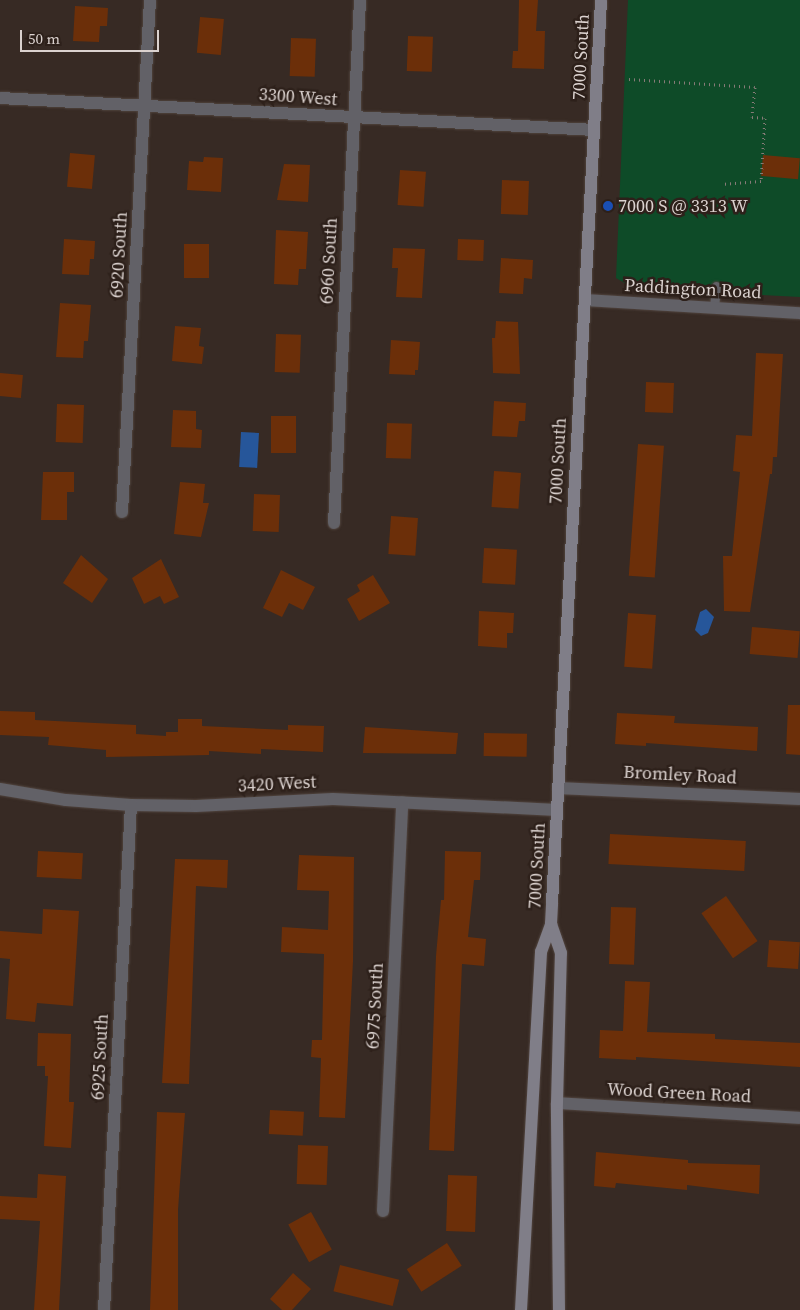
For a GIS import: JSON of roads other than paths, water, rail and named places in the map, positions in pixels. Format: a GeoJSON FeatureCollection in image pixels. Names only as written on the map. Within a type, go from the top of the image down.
{"type":"FeatureCollection","features":[{"type":"Feature","properties":{"kind":"main road","name":"7000 South"},"geometry":{"type":"LineString","coordinates":[[521,1310],[541,952],[552,924],[601,0]]}},
{"type":"Feature","properties":{"kind":"main road","name":"7000 South"},"geometry":{"type":"LineString","coordinates":[[552,924],[561,953],[557,1103],[559,1310]]}},
{"type":"Feature","properties":{"kind":"street","name":"6920 South"},"geometry":{"type":"LineString","coordinates":[[122,512],[150,0]]}},
{"type":"Feature","properties":{"kind":"street","name":"6960 South"},"geometry":{"type":"LineString","coordinates":[[334,523],[360,0]]}},
{"type":"Feature","properties":{"kind":"street","name":"3300 West"},"geometry":{"type":"LineString","coordinates":[[0,98],[594,130]]}},
{"type":"Feature","properties":{"kind":"street","name":"Paddington Road"},"geometry":{"type":"LineString","coordinates":[[585,300],[800,313]]}},
{"type":"Feature","properties":{"kind":"street","name":"Bromley Road"},"geometry":{"type":"LineString","coordinates":[[558,788],[800,800]]}},
{"type":"Feature","properties":{"kind":"street","name":"3420 West"},"geometry":{"type":"LineString","coordinates":[[0,789],[66,800],[131,805],[196,806],[332,799],[557,810]]}},
{"type":"Feature","properties":{"kind":"street","name":"6975 South"},"geometry":{"type":"LineString","coordinates":[[383,1211],[402,802]]}},
{"type":"Feature","properties":{"kind":"street","name":"6925 South"},"geometry":{"type":"LineString","coordinates":[[104,1310],[131,805]]}},
{"type":"Feature","properties":{"kind":"street","name":"Wood Green Road"},"geometry":{"type":"LineString","coordinates":[[557,1103],[800,1118]]}},
{"type":"Feature","properties":{"kind":"lane"},"geometry":{"type":"LineString","coordinates":[[714,308],[716,286]]}},
{"type":"Feature","properties":{"kind":"water"},"geometry":{"type":"Polygon","coordinates":[[[241,432],[259,433],[257,468],[239,467],[241,432]]]}},
{"type":"Feature","properties":{"kind":"water"},"geometry":{"type":"Polygon","coordinates":[[[706,609],[714,617],[708,633],[701,636],[695,630],[700,612],[706,609]]]}},
{"type":"Feature","properties":{"kind":"place","name":"7000 S @ 3313 W"},"geometry":{"type":"Point","coordinates":[608,206]}}]}
